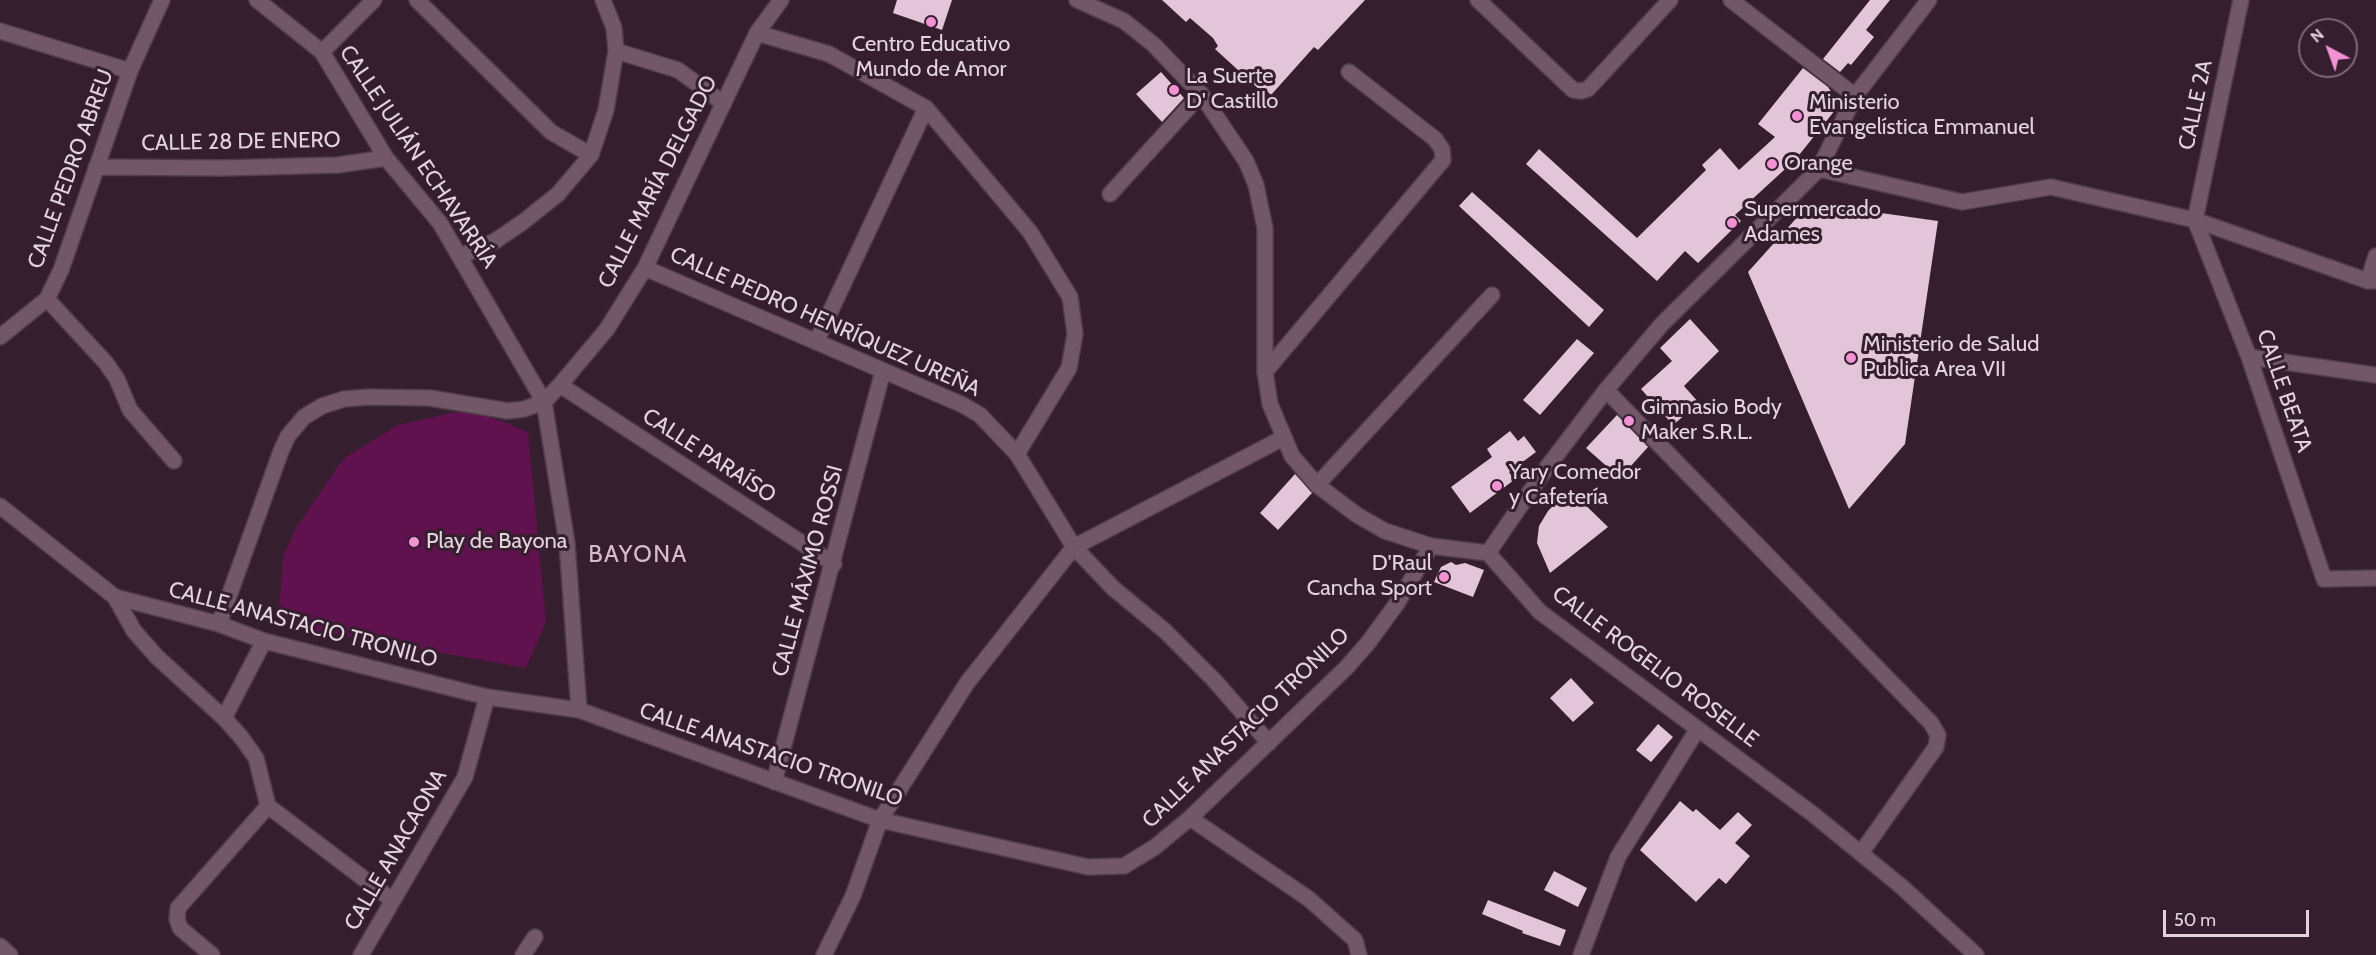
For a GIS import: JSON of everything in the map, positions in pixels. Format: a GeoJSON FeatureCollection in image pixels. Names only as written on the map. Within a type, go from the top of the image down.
{"type":"FeatureCollection","features":[{"type":"Feature","properties":{"kind":"street","name":"CALLE PEDRO ABREU"},"geometry":{"type":"LineString","coordinates":[[0,337],[47,299],[61,270],[130,71],[162,0]]}},
{"type":"Feature","properties":{"kind":"street","name":"CALLE JULIÁN ECHAVARRÍA"},"geometry":{"type":"LineString","coordinates":[[257,0],[322,52],[386,158],[424,202],[461,256],[544,402],[567,543],[579,710]]}},
{"type":"Feature","properties":{"kind":"street"},"geometry":{"type":"LineString","coordinates":[[322,52],[374,0]]}},
{"type":"Feature","properties":{"kind":"street"},"geometry":{"type":"LineString","coordinates":[[417,0],[551,132],[591,155]]}},
{"type":"Feature","properties":{"kind":"street"},"geometry":{"type":"LineString","coordinates":[[461,256],[495,241],[523,222],[558,194],[591,155],[606,110],[616,51],[614,28],[603,0]]}},
{"type":"Feature","properties":{"kind":"street","name":"CALLE MARÍA DELGADO"},"geometry":{"type":"LineString","coordinates":[[219,624],[281,451],[288,436],[304,417],[322,406],[344,399],[369,397],[430,398],[508,411],[524,409],[544,402],[560,386],[607,329],[645,268],[757,33],[781,0]]}},
{"type":"Feature","properties":{"kind":"street"},"geometry":{"type":"LineString","coordinates":[[1077,0],[1124,21],[1154,45],[1201,94],[1233,139],[1256,185],[1265,228],[1265,372],[1270,404],[1292,456],[1317,484],[1357,515],[1376,526],[1431,546],[1488,553],[1545,470],[1606,390],[1662,324],[1819,170],[1855,96],[1929,0]]}},
{"type":"Feature","properties":{"kind":"street"},"geometry":{"type":"LineString","coordinates":[[1478,0],[1573,90],[1581,91],[1588,88],[1670,0]]}},
{"type":"Feature","properties":{"kind":"street"},"geometry":{"type":"LineString","coordinates":[[1731,0],[1855,96]]}},
{"type":"Feature","properties":{"kind":"street","name":"CALLE 2A"},"geometry":{"type":"LineString","coordinates":[[2195,220],[2241,0]]}},
{"type":"Feature","properties":{"kind":"street"},"geometry":{"type":"LineString","coordinates":[[0,31],[130,71]]}},
{"type":"Feature","properties":{"kind":"street"},"geometry":{"type":"LineString","coordinates":[[757,33],[829,54],[926,108],[1030,232],[1070,297],[1075,334],[1069,368],[1017,454]]}},
{"type":"Feature","properties":{"kind":"street"},"geometry":{"type":"LineString","coordinates":[[616,51],[678,70],[723,103]]}},
{"type":"Feature","properties":{"kind":"street"},"geometry":{"type":"LineString","coordinates":[[1265,372],[1443,160],[1442,148],[1435,139],[1349,72]]}},
{"type":"Feature","properties":{"kind":"street"},"geometry":{"type":"LineString","coordinates":[[1110,194],[1201,94]]}},
{"type":"Feature","properties":{"kind":"street"},"geometry":{"type":"LineString","coordinates":[[816,342],[926,108]]}},
{"type":"Feature","properties":{"kind":"street","name":"CALLE 28 DE ENERO"},"geometry":{"type":"LineString","coordinates":[[96,167],[223,168],[326,165],[386,158]]}},
{"type":"Feature","properties":{"kind":"street"},"geometry":{"type":"LineString","coordinates":[[1819,170],[1962,202],[2051,187],[2195,220],[2372,281],[2376,256]]}},
{"type":"Feature","properties":{"kind":"street","name":"CALLE BEATA"},"geometry":{"type":"LineString","coordinates":[[2195,220],[2249,357],[2324,579],[2376,578]]}},
{"type":"Feature","properties":{"kind":"street","name":"CALLE PEDRO HENRÍQUEZ UREÑA"},"geometry":{"type":"LineString","coordinates":[[645,268],[973,409],[1017,454],[1074,547],[1113,588],[1165,631],[1214,680],[1269,743]]}},
{"type":"Feature","properties":{"kind":"street"},"geometry":{"type":"LineString","coordinates":[[1317,484],[1492,295]]}},
{"type":"Feature","properties":{"kind":"street"},"geometry":{"type":"LineString","coordinates":[[47,299],[106,363],[117,379],[130,410],[174,461]]}},
{"type":"Feature","properties":{"kind":"street"},"geometry":{"type":"LineString","coordinates":[[2249,357],[2376,375]]}},
{"type":"Feature","properties":{"kind":"street","name":"CALLE MÁXIMO ROSSI"},"geometry":{"type":"LineString","coordinates":[[774,782],[834,564],[883,371]]}},
{"type":"Feature","properties":{"kind":"street","name":"CALLE PARAÍSO"},"geometry":{"type":"LineString","coordinates":[[560,386],[834,564]]}},
{"type":"Feature","properties":{"kind":"street"},"geometry":{"type":"LineString","coordinates":[[1606,390],[1931,723],[1938,735],[1936,747],[1861,853]]}},
{"type":"Feature","properties":{"kind":"street"},"geometry":{"type":"LineString","coordinates":[[824,955],[853,896],[880,820],[967,683],[1074,547],[1283,438]]}},
{"type":"Feature","properties":{"kind":"street","name":"CALLE ANASTACIO TRONILO"},"geometry":{"type":"LineString","coordinates":[[0,506],[115,597],[219,624],[264,640],[487,697],[579,710],[880,820],[1088,867],[1124,866],[1139,858],[1190,818],[1269,743],[1368,643],[1398,602],[1431,546]]}},
{"type":"Feature","properties":{"kind":"street","name":"CALLE ROGELIO ROSELLE"},"geometry":{"type":"LineString","coordinates":[[1488,553],[1540,612],[1697,730],[1731,752],[1861,853],[1902,886],[1976,955]]}},
{"type":"Feature","properties":{"kind":"street"},"geometry":{"type":"LineString","coordinates":[[115,597],[134,631],[157,657],[224,718],[256,758],[268,806],[392,900]]}},
{"type":"Feature","properties":{"kind":"street"},"geometry":{"type":"LineString","coordinates":[[224,718],[264,640]]}},
{"type":"Feature","properties":{"kind":"street","name":"CALLE ANACAONA"},"geometry":{"type":"LineString","coordinates":[[361,955],[465,777],[487,697]]}},
{"type":"Feature","properties":{"kind":"street"},"geometry":{"type":"LineString","coordinates":[[1581,955],[1618,857],[1697,730]]}},
{"type":"Feature","properties":{"kind":"street"},"geometry":{"type":"LineString","coordinates":[[212,955],[180,928],[178,908],[268,806]]}},
{"type":"Feature","properties":{"kind":"street"},"geometry":{"type":"LineString","coordinates":[[1190,818],[1328,914],[1355,940],[1359,955]]}},
{"type":"Feature","properties":{"kind":"street"},"geometry":{"type":"LineString","coordinates":[[523,955],[535,937]]}},
{"type":"Feature","properties":{"kind":"street"},"geometry":{"type":"LineString","coordinates":[[0,946],[10,955]]}},
{"type":"Feature","properties":{"kind":"shaded area","name":"Play de Bayona"},"geometry":{"type":"Polygon","coordinates":[[[470,409],[528,432],[546,622],[526,668],[278,624],[283,557],[296,528],[343,459],[398,425],[470,409]]]}},
{"type":"Feature","properties":{"kind":"building","name":"Centro Educativo Mundo de Amor"},"geometry":{"type":"Polygon","coordinates":[[[897,0],[952,0],[942,30],[893,13],[897,0]]]}},
{"type":"Feature","properties":{"kind":"building"},"geometry":{"type":"Polygon","coordinates":[[[1162,0],[1365,0],[1318,50],[1314,47],[1271,95],[1265,89],[1262,92],[1215,49],[1218,46],[1213,38],[1190,18],[1186,22],[1162,0]]]}},
{"type":"Feature","properties":{"kind":"building"},"geometry":{"type":"Polygon","coordinates":[[[1870,0],[1890,0],[1866,30],[1874,37],[1851,65],[1848,63],[1840,72],[1823,59],[1870,0]]]}},
{"type":"Feature","properties":{"kind":"building"},"geometry":{"type":"Polygon","coordinates":[[[1803,68],[1828,87],[1834,96],[1836,109],[1795,160],[1735,215],[1741,221],[1698,263],[1685,251],[1657,281],[1526,164],[1539,149],[1637,238],[1706,170],[1702,165],[1720,148],[1739,170],[1775,137],[1758,124],[1803,68]]]}},
{"type":"Feature","properties":{"kind":"building"},"geometry":{"type":"Polygon","coordinates":[[[1161,72],[1184,98],[1162,122],[1136,94],[1161,72]]]}},
{"type":"Feature","properties":{"kind":"building"},"geometry":{"type":"Polygon","coordinates":[[[1472,192],[1604,310],[1589,327],[1459,206],[1472,192]]]}},
{"type":"Feature","properties":{"kind":"building","name":"Ministerio de Salud Publica Area VII"},"geometry":{"type":"Polygon","coordinates":[[[1810,203],[1938,221],[1905,444],[1849,509],[1748,272],[1810,203]]]}},
{"type":"Feature","properties":{"kind":"building"},"geometry":{"type":"Polygon","coordinates":[[[1690,319],[1719,351],[1684,386],[1699,403],[1673,425],[1641,389],[1672,361],[1660,348],[1690,319]]]}},
{"type":"Feature","properties":{"kind":"building"},"geometry":{"type":"Polygon","coordinates":[[[1577,339],[1594,353],[1540,415],[1523,400],[1577,339]]]}},
{"type":"Feature","properties":{"kind":"building"},"geometry":{"type":"Polygon","coordinates":[[[1617,415],[1648,447],[1620,478],[1586,448],[1617,415]]]}},
{"type":"Feature","properties":{"kind":"building"},"geometry":{"type":"Polygon","coordinates":[[[1510,431],[1518,441],[1524,436],[1536,452],[1509,472],[1514,480],[1470,513],[1451,487],[1492,457],[1487,449],[1510,431]]]}},
{"type":"Feature","properties":{"kind":"building"},"geometry":{"type":"Polygon","coordinates":[[[1295,474],[1312,493],[1278,530],[1260,513],[1295,474]]]}},
{"type":"Feature","properties":{"kind":"building"},"geometry":{"type":"Polygon","coordinates":[[[1569,489],[1608,527],[1550,573],[1537,543],[1539,526],[1548,511],[1569,489]]]}},
{"type":"Feature","properties":{"kind":"building"},"geometry":{"type":"Polygon","coordinates":[[[1451,562],[1456,565],[1465,563],[1484,570],[1473,597],[1434,582],[1441,567],[1451,562]]]}},
{"type":"Feature","properties":{"kind":"building"},"geometry":{"type":"Polygon","coordinates":[[[1571,678],[1594,703],[1573,722],[1550,698],[1571,678]]]}},
{"type":"Feature","properties":{"kind":"building"},"geometry":{"type":"Polygon","coordinates":[[[1658,724],[1673,737],[1651,762],[1636,750],[1658,724]]]}},
{"type":"Feature","properties":{"kind":"building"},"geometry":{"type":"Polygon","coordinates":[[[1680,801],[1693,812],[1696,809],[1720,830],[1738,812],[1752,825],[1735,843],[1750,856],[1726,884],[1719,878],[1696,902],[1640,850],[1680,801]]]}},
{"type":"Feature","properties":{"kind":"building"},"geometry":{"type":"Polygon","coordinates":[[[1554,871],[1587,888],[1578,907],[1544,890],[1554,871]]]}},
{"type":"Feature","properties":{"kind":"building"},"geometry":{"type":"Polygon","coordinates":[[[1488,900],[1566,930],[1560,946],[1522,933],[1523,931],[1482,914],[1488,900]]]}},
{"type":"Feature","properties":{"kind":"place","name":"Centro Educativo Mundo de Amor"},"geometry":{"type":"Point","coordinates":[931,22]}},
{"type":"Feature","properties":{"kind":"place","name":"La Suerte D' Castillo"},"geometry":{"type":"Point","coordinates":[1174,90]}},
{"type":"Feature","properties":{"kind":"place","name":"Ministerio Evangelística Emmanuel"},"geometry":{"type":"Point","coordinates":[1797,116]}},
{"type":"Feature","properties":{"kind":"place","name":"Orange"},"geometry":{"type":"Point","coordinates":[1772,164]}},
{"type":"Feature","properties":{"kind":"place","name":"Supermercado Adames"},"geometry":{"type":"Point","coordinates":[1732,223]}},
{"type":"Feature","properties":{"kind":"place","name":"Ministerio de Salud Publica Area VII"},"geometry":{"type":"Point","coordinates":[1851,358]}},
{"type":"Feature","properties":{"kind":"place","name":"Gimnasio Body Maker S.R.L."},"geometry":{"type":"Point","coordinates":[1629,421]}},
{"type":"Feature","properties":{"kind":"place","name":"Yary Comedor y Cafetería"},"geometry":{"type":"Point","coordinates":[1497,486]}},
{"type":"Feature","properties":{"kind":"place","name":"Play de Bayona"},"geometry":{"type":"Point","coordinates":[414,542]}},
{"type":"Feature","properties":{"kind":"place","name":"D'Raul Cancha Sport"},"geometry":{"type":"Point","coordinates":[1444,577]}},
{"type":"Feature","properties":{"kind":"district","name":"BAYONA"},"geometry":{"type":"Point","coordinates":[638,555]}}]}
